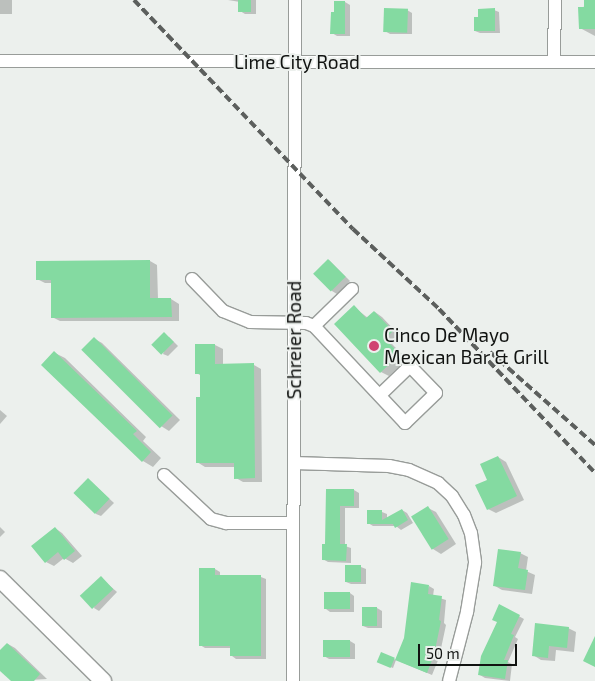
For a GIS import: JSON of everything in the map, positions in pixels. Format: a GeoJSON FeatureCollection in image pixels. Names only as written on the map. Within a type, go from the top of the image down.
{"type":"FeatureCollection","features":[{"type":"Feature","properties":{"kind":"main road"},"geometry":{"type":"LineString","coordinates":[[0,579],[103,681]]}},
{"type":"Feature","properties":{"kind":"street","name":"Schreier Road"},"geometry":{"type":"LineString","coordinates":[[293,681],[295,0]]}},
{"type":"Feature","properties":{"kind":"street"},"geometry":{"type":"LineString","coordinates":[[554,62],[555,0]]}},
{"type":"Feature","properties":{"kind":"street","name":"Lime City Road"},"geometry":{"type":"LineString","coordinates":[[0,61],[595,62]]}},
{"type":"Feature","properties":{"kind":"street"},"geometry":{"type":"LineString","coordinates":[[192,280],[224,311],[250,322],[294,322],[314,326],[405,423],[436,393],[410,366],[380,395]]}},
{"type":"Feature","properties":{"kind":"street"},"geometry":{"type":"LineString","coordinates":[[314,326],[352,289]]}},
{"type":"Feature","properties":{"kind":"street"},"geometry":{"type":"LineString","coordinates":[[294,463],[396,467],[429,477],[452,496],[464,515],[472,533],[475,562],[467,612],[449,681]]}},
{"type":"Feature","properties":{"kind":"street"},"geometry":{"type":"LineString","coordinates":[[164,475],[211,520],[226,523],[293,523]]}},
{"type":"Feature","properties":{"kind":"building"},"geometry":{"type":"Polygon","coordinates":[[[238,0],[251,0],[251,12],[238,12],[238,0]]]}},
{"type":"Feature","properties":{"kind":"building"},"geometry":{"type":"Polygon","coordinates":[[[584,0],[595,0],[595,29],[579,29],[578,7],[584,7],[584,0]]]}},
{"type":"Feature","properties":{"kind":"building"},"geometry":{"type":"Polygon","coordinates":[[[334,1],[345,1],[345,34],[330,34],[331,12],[334,12],[334,1]]]}},
{"type":"Feature","properties":{"kind":"building"},"geometry":{"type":"Polygon","coordinates":[[[384,8],[408,9],[407,33],[383,32],[384,8]]]}},
{"type":"Feature","properties":{"kind":"building"},"geometry":{"type":"Polygon","coordinates":[[[495,8],[495,31],[474,31],[474,17],[478,17],[478,9],[495,8]]]}},
{"type":"Feature","properties":{"kind":"building"},"geometry":{"type":"Polygon","coordinates":[[[328,259],[346,277],[331,292],[313,274],[328,259]]]}},
{"type":"Feature","properties":{"kind":"building"},"geometry":{"type":"Polygon","coordinates":[[[150,260],[150,298],[171,298],[172,317],[51,318],[51,280],[36,280],[36,261],[150,260]]]}},
{"type":"Feature","properties":{"kind":"building","name":"Cinco De Mayo Mexican Bar & Grill"},"geometry":{"type":"Polygon","coordinates":[[[354,305],[366,318],[374,311],[393,331],[385,339],[400,354],[380,373],[334,324],[354,305]]]}},
{"type":"Feature","properties":{"kind":"building"},"geometry":{"type":"Polygon","coordinates":[[[164,332],[174,342],[161,355],[151,345],[164,332]]]}},
{"type":"Feature","properties":{"kind":"building"},"geometry":{"type":"Polygon","coordinates":[[[94,337],[172,415],[160,428],[81,350],[94,337]]]}},
{"type":"Feature","properties":{"kind":"building"},"geometry":{"type":"Polygon","coordinates":[[[195,344],[215,344],[215,364],[254,363],[255,478],[234,479],[234,463],[196,463],[196,397],[200,397],[200,374],[195,374],[195,344]]]}},
{"type":"Feature","properties":{"kind":"building"},"geometry":{"type":"Polygon","coordinates":[[[54,351],[137,431],[133,434],[151,452],[142,462],[41,365],[54,351]]]}},
{"type":"Feature","properties":{"kind":"building"},"geometry":{"type":"Polygon","coordinates":[[[498,456],[517,496],[487,510],[475,485],[487,480],[480,464],[498,456]]]}},
{"type":"Feature","properties":{"kind":"building"},"geometry":{"type":"Polygon","coordinates":[[[88,478],[110,499],[95,514],[73,493],[88,478]]]}},
{"type":"Feature","properties":{"kind":"building"},"geometry":{"type":"Polygon","coordinates":[[[326,489],[354,489],[354,506],[340,506],[340,544],[347,544],[346,561],[322,560],[322,544],[325,544],[326,489]]]}},
{"type":"Feature","properties":{"kind":"building"},"geometry":{"type":"Polygon","coordinates":[[[428,506],[449,539],[432,550],[411,517],[428,506]]]}},
{"type":"Feature","properties":{"kind":"building"},"geometry":{"type":"Polygon","coordinates":[[[402,509],[408,520],[395,528],[393,524],[367,524],[367,510],[382,510],[382,520],[402,509]]]}},
{"type":"Feature","properties":{"kind":"building"},"geometry":{"type":"Polygon","coordinates":[[[55,527],[75,551],[64,560],[58,552],[45,563],[31,546],[55,527]]]}},
{"type":"Feature","properties":{"kind":"building"},"geometry":{"type":"Polygon","coordinates":[[[498,549],[521,552],[518,568],[528,570],[525,590],[493,586],[498,549]]]}},
{"type":"Feature","properties":{"kind":"building"},"geometry":{"type":"Polygon","coordinates":[[[345,565],[361,565],[361,582],[345,582],[345,565]]]}},
{"type":"Feature","properties":{"kind":"building"},"geometry":{"type":"Polygon","coordinates":[[[199,568],[215,568],[215,575],[261,575],[261,656],[230,656],[230,646],[199,646],[199,568]]]}},
{"type":"Feature","properties":{"kind":"building"},"geometry":{"type":"Polygon","coordinates":[[[101,576],[113,589],[92,609],[80,596],[101,576]]]}},
{"type":"Feature","properties":{"kind":"building"},"geometry":{"type":"Polygon","coordinates":[[[411,582],[429,585],[428,594],[442,596],[439,620],[441,621],[434,655],[427,673],[395,660],[404,638],[411,582]]]}},
{"type":"Feature","properties":{"kind":"building"},"geometry":{"type":"Polygon","coordinates":[[[324,592],[350,592],[350,609],[324,609],[324,592]]]}},
{"type":"Feature","properties":{"kind":"building"},"geometry":{"type":"Polygon","coordinates":[[[499,604],[520,615],[511,634],[514,635],[504,660],[508,660],[505,679],[478,675],[481,656],[497,622],[492,620],[499,604]]]}},
{"type":"Feature","properties":{"kind":"building"},"geometry":{"type":"Polygon","coordinates":[[[362,607],[377,607],[377,626],[362,626],[362,607]]]}},
{"type":"Feature","properties":{"kind":"building"},"geometry":{"type":"Polygon","coordinates":[[[535,623],[569,627],[567,648],[549,646],[548,658],[532,656],[535,623]]]}},
{"type":"Feature","properties":{"kind":"building"},"geometry":{"type":"Polygon","coordinates":[[[595,636],[595,667],[583,661],[595,636]]]}},
{"type":"Feature","properties":{"kind":"building"},"geometry":{"type":"Polygon","coordinates":[[[323,640],[350,640],[350,657],[323,657],[323,640]]]}},
{"type":"Feature","properties":{"kind":"building"},"geometry":{"type":"Polygon","coordinates":[[[7,643],[40,674],[34,681],[11,681],[0,671],[0,650],[7,643]]]}},
{"type":"Feature","properties":{"kind":"building"},"geometry":{"type":"Polygon","coordinates":[[[381,652],[395,658],[391,668],[377,662],[381,652]]]}},
{"type":"Feature","properties":{"kind":"railway"},"geometry":{"type":"LineString","coordinates":[[134,0],[353,229],[439,309],[595,473]]}},
{"type":"Feature","properties":{"kind":"railway"},"geometry":{"type":"LineString","coordinates":[[490,352],[595,445]]}},
{"type":"Feature","properties":{"kind":"place","name":"Cinco De Mayo Mexican Bar & Grill"},"geometry":{"type":"Point","coordinates":[374,346]}}]}
